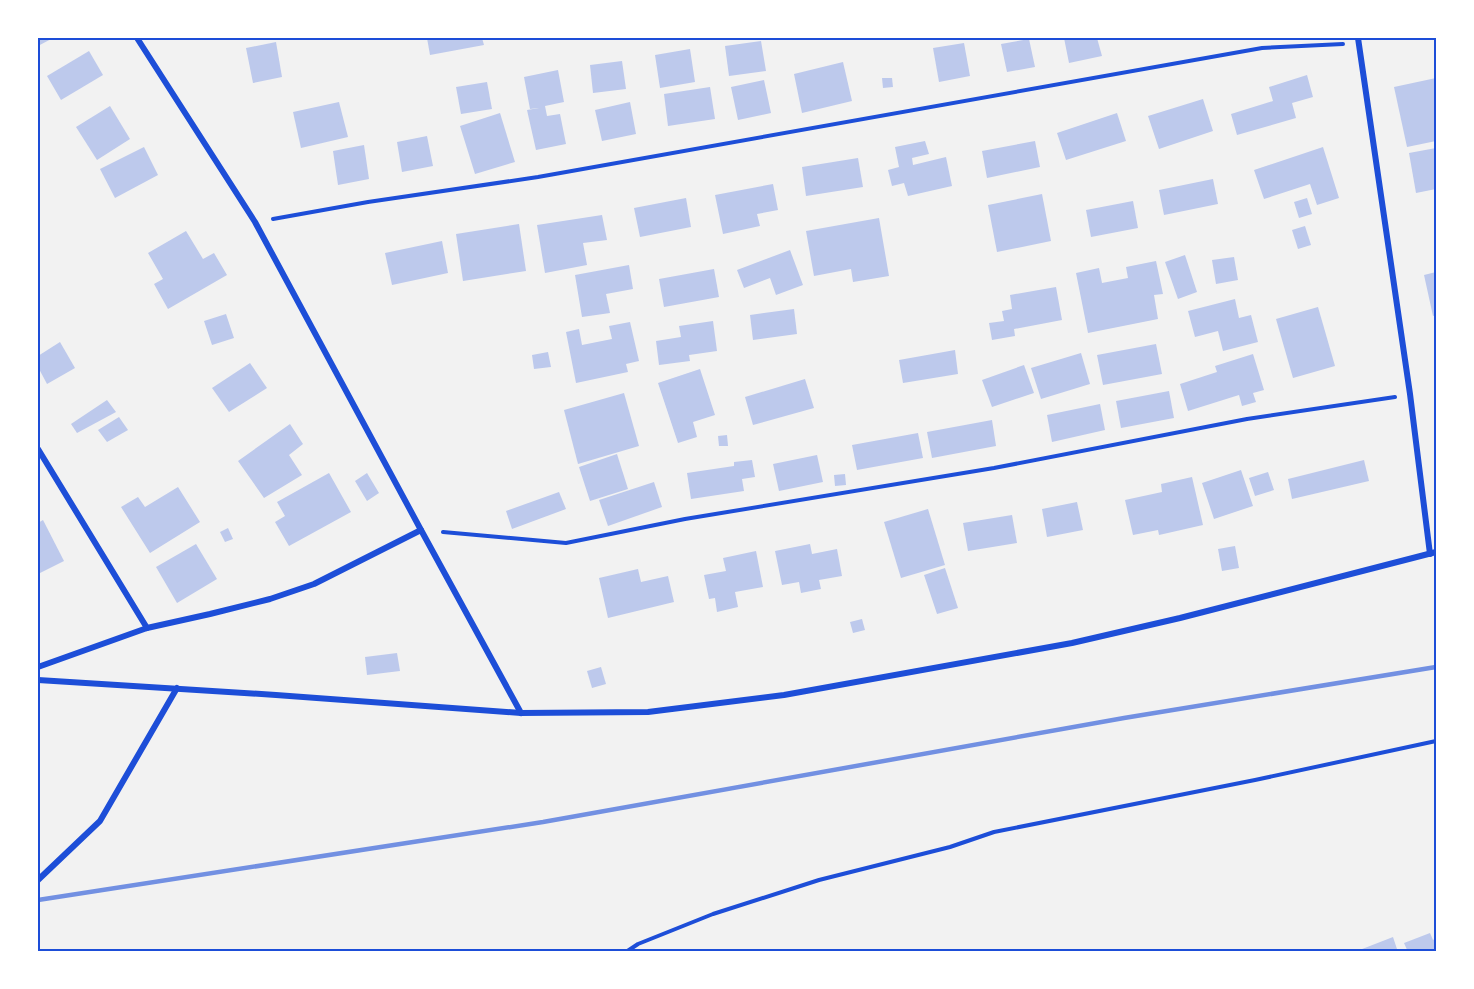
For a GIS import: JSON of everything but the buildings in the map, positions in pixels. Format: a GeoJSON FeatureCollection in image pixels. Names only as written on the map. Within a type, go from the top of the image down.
{"type":"FeatureCollection","features":[{"type":"Feature","properties":{"kind":"street"},"geometry":{"type":"LineString","coordinates":[[137,38],[255,222],[521,713]]}},
{"type":"Feature","properties":{"kind":"street"},"geometry":{"type":"LineString","coordinates":[[38,680],[276,694],[521,713],[648,712],[796,693],[1072,643],[1180,618],[1433,553],[1358,41]]}},
{"type":"Feature","properties":{"kind":"street"},"geometry":{"type":"LineString","coordinates":[[38,449],[147,628]]}},
{"type":"Feature","properties":{"kind":"street"},"geometry":{"type":"LineString","coordinates":[[38,667],[147,628],[270,599],[314,584],[421,530]]}},
{"type":"Feature","properties":{"kind":"street"},"geometry":{"type":"LineString","coordinates":[[38,880],[100,821],[177,688]]}},
{"type":"Feature","properties":{"kind":"path"},"geometry":{"type":"LineString","coordinates":[[255,222],[368,202],[538,177],[1262,48],[1358,41]]}},
{"type":"Feature","properties":{"kind":"path"},"geometry":{"type":"LineString","coordinates":[[421,530],[567,543],[685,519],[994,468],[1246,419],[1410,394]]}},
{"type":"Feature","properties":{"kind":"path"},"geometry":{"type":"LineString","coordinates":[[626,951],[713,914],[819,880],[950,847],[994,832],[1437,741]]}},
{"type":"Feature","properties":{"kind":"railway"},"geometry":{"type":"LineString","coordinates":[[38,900],[543,822],[1124,718],[1436,667]]}}]}
